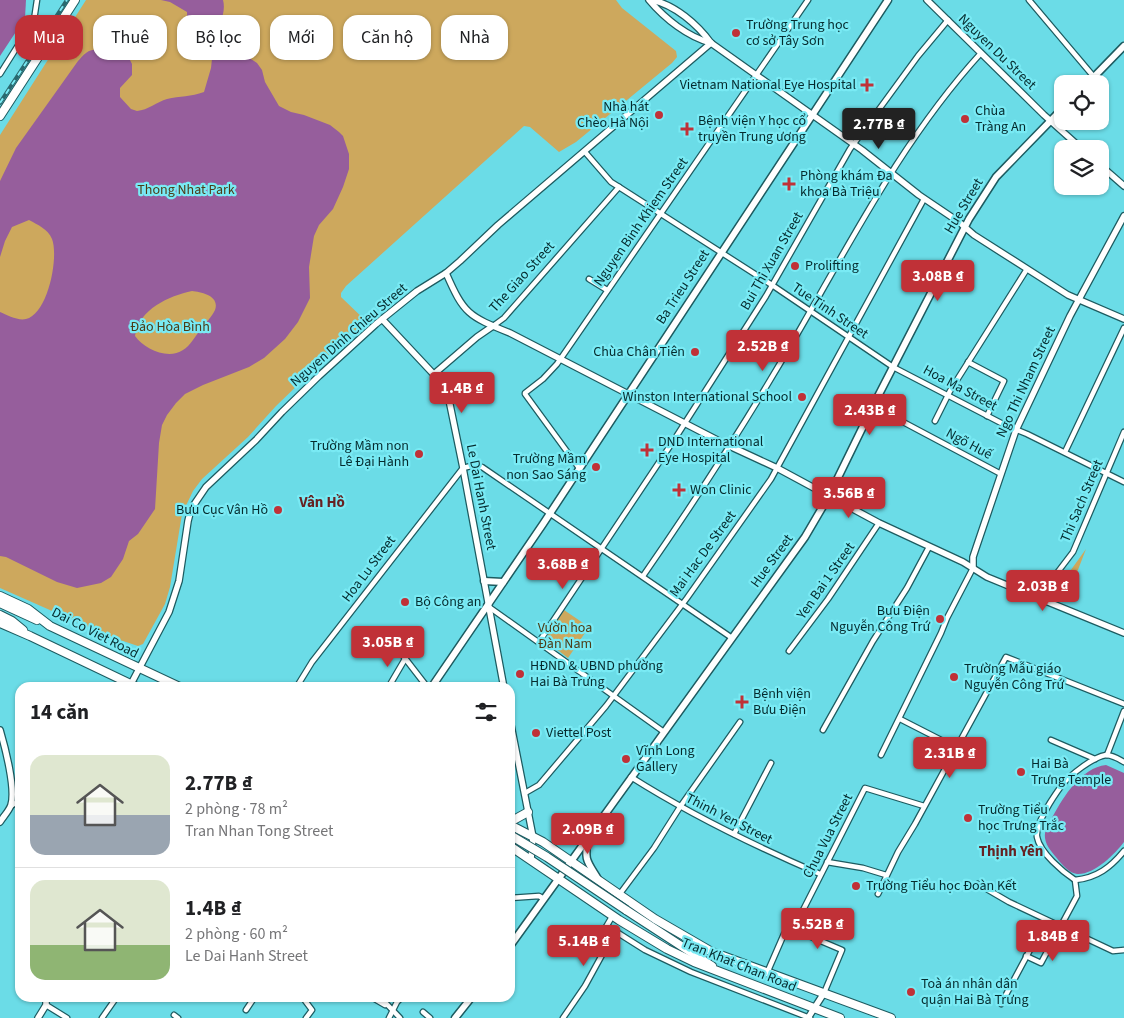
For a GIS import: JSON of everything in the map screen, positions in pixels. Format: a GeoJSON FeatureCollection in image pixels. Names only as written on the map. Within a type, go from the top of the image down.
{"type":"FeatureCollection","features":[{"type":"Feature","properties":{"kind":"main road"},"geometry":{"type":"LineString","coordinates":[[0,116],[74,0]]}},
{"type":"Feature","properties":{"kind":"main road","name":"Ba Trieu Street"},"geometry":{"type":"LineString","coordinates":[[434,682],[550,513],[888,0]]}},
{"type":"Feature","properties":{"kind":"main road"},"geometry":{"type":"LineString","coordinates":[[1095,75],[1124,46]]}},
{"type":"Feature","properties":{"kind":"main road","name":"Hue Street"},"geometry":{"type":"LineString","coordinates":[[515,939],[630,777],[805,537],[829,496],[964,227],[996,177],[1054,118]]}},
{"type":"Feature","properties":{"kind":"main road"},"geometry":{"type":"LineString","coordinates":[[484,581],[503,582]]}},
{"type":"Feature","properties":{"kind":"main road","name":"Dai Co Viet Road"},"geometry":{"type":"LineString","coordinates":[[0,596],[28,610],[50,626],[169,682]]}},
{"type":"Feature","properties":{"kind":"main road"},"geometry":{"type":"LineString","coordinates":[[0,604],[50,626]]}},
{"type":"Feature","properties":{"kind":"main road"},"geometry":{"type":"LineString","coordinates":[[0,615],[12,621],[30,636]]}},
{"type":"Feature","properties":{"kind":"main road"},"geometry":{"type":"LineString","coordinates":[[0,623],[127,682]]}},
{"type":"Feature","properties":{"kind":"main road"},"geometry":{"type":"LineString","coordinates":[[515,821],[528,812]]}},
{"type":"Feature","properties":{"kind":"main road"},"geometry":{"type":"LineString","coordinates":[[515,828],[570,861],[655,919],[712,952]]}},
{"type":"Feature","properties":{"kind":"main road"},"geometry":{"type":"LineString","coordinates":[[588,836],[585,856],[587,863],[600,883]]}},
{"type":"Feature","properties":{"kind":"main road"},"geometry":{"type":"LineString","coordinates":[[515,838],[724,974]]}},
{"type":"Feature","properties":{"kind":"main road"},"geometry":{"type":"LineString","coordinates":[[515,849],[558,878]]}},
{"type":"Feature","properties":{"kind":"main road","name":"Tran Khat Chan Road"},"geometry":{"type":"LineString","coordinates":[[558,878],[612,915],[667,949],[724,974],[840,1018]]}},
{"type":"Feature","properties":{"kind":"main road"},"geometry":{"type":"LineString","coordinates":[[601,907],[597,899],[601,892],[607,891],[619,895]]}},
{"type":"Feature","properties":{"kind":"main road"},"geometry":{"type":"LineString","coordinates":[[650,926],[693,947],[712,952]]}},
{"type":"Feature","properties":{"kind":"main road","name":"Tran Khat Chan Road"},"geometry":{"type":"LineString","coordinates":[[712,952],[891,1018]]}},
{"type":"Feature","properties":{"kind":"main road"},"geometry":{"type":"LineString","coordinates":[[455,1018],[468,1002]]}},
{"type":"Feature","properties":{"kind":"street"},"geometry":{"type":"LineString","coordinates":[[0,74],[34,20],[37,0]]}},
{"type":"Feature","properties":{"kind":"street"},"geometry":{"type":"LineString","coordinates":[[650,0],[659,11],[697,39],[712,43]]}},
{"type":"Feature","properties":{"kind":"street"},"geometry":{"type":"LineString","coordinates":[[650,0],[665,3],[702,31],[712,43],[855,144],[924,199],[974,235],[1068,295],[1124,319]]}},
{"type":"Feature","properties":{"kind":"street","name":"Nguyen Binh Khiem Street"},"geometry":{"type":"LineString","coordinates":[[578,468],[525,394],[551,371],[560,359],[808,0]]}},
{"type":"Feature","properties":{"kind":"street","name":"Nguyen Du Street"},"geometry":{"type":"LineString","coordinates":[[927,0],[1072,140]]}},
{"type":"Feature","properties":{"kind":"street"},"geometry":{"type":"LineString","coordinates":[[1029,0],[1093,75]]}},
{"type":"Feature","properties":{"kind":"street","name":"Bui Thi Xuan Street"},"geometry":{"type":"LineString","coordinates":[[540,642],[685,423],[772,286],[850,150],[918,56],[948,20]]}},
{"type":"Feature","properties":{"kind":"street","name":"Nguyen Dinh Chieu Street"},"geometry":{"type":"LineString","coordinates":[[136,682],[139,668],[169,612],[176,594],[191,509],[206,487],[256,440],[282,412],[382,319],[429,282],[446,273],[498,225],[712,43]]}},
{"type":"Feature","properties":{"kind":"street"},"geometry":{"type":"LineString","coordinates":[[643,576],[730,446],[890,172],[963,72],[981,53]]}},
{"type":"Feature","properties":{"kind":"street","name":"Tue Tinh Street"},"geometry":{"type":"LineString","coordinates":[[585,152],[611,182],[893,366]]}},
{"type":"Feature","properties":{"kind":"street"},"geometry":{"type":"LineString","coordinates":[[1109,173],[1124,186]]}},
{"type":"Feature","properties":{"kind":"street","name":"The Giao Street"},"geometry":{"type":"LineString","coordinates":[[434,374],[504,318],[619,187]]}},
{"type":"Feature","properties":{"kind":"street","name":"Mai Hac De Street"},"geometry":{"type":"LineString","coordinates":[[525,793],[539,785],[613,696],[771,479],[924,199]]}},
{"type":"Feature","properties":{"kind":"street","name":"Ngo Thi Nham Street"},"geometry":{"type":"LineString","coordinates":[[973,568],[973,557],[1016,430],[1078,300],[1124,216]]}},
{"type":"Feature","properties":{"kind":"street"},"geometry":{"type":"LineString","coordinates":[[935,421],[948,395],[1027,269]]}},
{"type":"Feature","properties":{"kind":"street"},"geometry":{"type":"LineString","coordinates":[[446,273],[465,310],[475,318],[510,333],[730,446],[777,468],[879,523],[973,568],[987,577],[1124,633]]}},
{"type":"Feature","properties":{"kind":"street"},"geometry":{"type":"LineString","coordinates":[[589,279],[607,290]]}},
{"type":"Feature","properties":{"kind":"street","name":"Le Dai Hanh Street"},"geometry":{"type":"LineString","coordinates":[[382,319],[434,374],[444,386],[448,395],[503,682]]}},
{"type":"Feature","properties":{"kind":"street"},"geometry":{"type":"LineString","coordinates":[[1065,452],[1124,328]]}},
{"type":"Feature","properties":{"kind":"street"},"geometry":{"type":"LineString","coordinates":[[968,362],[1004,381],[987,416]]}},
{"type":"Feature","properties":{"kind":"street","name":"Hoa Ma Street"},"geometry":{"type":"LineString","coordinates":[[893,366],[987,416],[1124,482]]}},
{"type":"Feature","properties":{"kind":"street","name":"Ngõ Huế"},"geometry":{"type":"LineString","coordinates":[[873,406],[1001,474]]}},
{"type":"Feature","properties":{"kind":"street","name":"Thi Sach Street"},"geometry":{"type":"LineString","coordinates":[[1033,596],[1057,573],[1073,552],[1124,432]]}},
{"type":"Feature","properties":{"kind":"street"},"geometry":{"type":"LineString","coordinates":[[463,468],[475,465],[482,467],[732,638]]}},
{"type":"Feature","properties":{"kind":"street","name":"Hoa Lu Street"},"geometry":{"type":"LineString","coordinates":[[300,682],[312,662],[463,468]]}},
{"type":"Feature","properties":{"kind":"street","name":"Yen Bai 1 Street"},"geometry":{"type":"LineString","coordinates":[[789,651],[828,599],[879,523]]}},
{"type":"Feature","properties":{"kind":"street"},"geometry":{"type":"LineString","coordinates":[[823,730],[873,641],[908,588],[929,547]]}},
{"type":"Feature","properties":{"kind":"street"},"geometry":{"type":"LineString","coordinates":[[881,755],[941,633],[946,618],[973,568]]}},
{"type":"Feature","properties":{"kind":"street"},"geometry":{"type":"LineString","coordinates":[[488,606],[664,732]]}},
{"type":"Feature","properties":{"kind":"street"},"geometry":{"type":"LineString","coordinates":[[394,644],[425,682]]}},
{"type":"Feature","properties":{"kind":"street"},"geometry":{"type":"LineString","coordinates":[[878,894],[886,875],[1006,657],[1124,704]]}},
{"type":"Feature","properties":{"kind":"street"},"geometry":{"type":"LineString","coordinates":[[392,682],[405,659]]}},
{"type":"Feature","properties":{"kind":"street"},"geometry":{"type":"LineString","coordinates":[[1108,755],[1124,711]]}},
{"type":"Feature","properties":{"kind":"street"},"geometry":{"type":"LineString","coordinates":[[900,719],[947,743]]}},
{"type":"Feature","properties":{"kind":"street"},"geometry":{"type":"LineString","coordinates":[[619,895],[654,848],[680,807],[740,722]]}},
{"type":"Feature","properties":{"kind":"street"},"geometry":{"type":"LineString","coordinates":[[0,730],[12,790],[10,806],[0,822]]}},
{"type":"Feature","properties":{"kind":"street"},"geometry":{"type":"LineString","coordinates":[[1051,740],[1095,759]]}},
{"type":"Feature","properties":{"kind":"street"},"geometry":{"type":"LineString","coordinates":[[515,744],[533,837],[531,859]]}},
{"type":"Feature","properties":{"kind":"street"},"geometry":{"type":"LineString","coordinates":[[1124,762],[1119,758],[1108,755],[1095,759],[1083,766],[1062,784],[1046,810],[1038,829],[1037,838],[1049,858],[1060,870],[1075,880],[1099,874],[1124,851]]}},
{"type":"Feature","properties":{"kind":"street"},"geometry":{"type":"LineString","coordinates":[[734,834],[771,763]]}},
{"type":"Feature","properties":{"kind":"street","name":"Thinh Yen Street"},"geometry":{"type":"LineString","coordinates":[[630,777],[680,807],[772,854],[820,874]]}},
{"type":"Feature","properties":{"kind":"street","name":"Chua Vua Street"},"geometry":{"type":"LineString","coordinates":[[767,973],[784,934],[799,918],[865,788],[924,806]]}},
{"type":"Feature","properties":{"kind":"street"},"geometry":{"type":"LineString","coordinates":[[10,806],[15,803]]}},
{"type":"Feature","properties":{"kind":"street"},"geometry":{"type":"LineString","coordinates":[[827,862],[863,868],[886,875]]}},
{"type":"Feature","properties":{"kind":"street"},"geometry":{"type":"LineString","coordinates":[[1026,956],[1041,963],[1077,896],[1075,880]]}},
{"type":"Feature","properties":{"kind":"street"},"geometry":{"type":"LineString","coordinates":[[978,884],[1046,920],[1113,951],[1124,950]]}},
{"type":"Feature","properties":{"kind":"street"},"geometry":{"type":"LineString","coordinates":[[515,898],[540,896],[544,899]]}},
{"type":"Feature","properties":{"kind":"street"},"geometry":{"type":"LineString","coordinates":[[563,1018],[585,986],[602,955],[593,949],[612,915]]}},
{"type":"Feature","properties":{"kind":"street"},"geometry":{"type":"LineString","coordinates":[[799,918],[799,926],[802,933],[842,950],[824,993],[809,1018]]}},
{"type":"Feature","properties":{"kind":"street"},"geometry":{"type":"LineString","coordinates":[[1000,1004],[1046,920]]}},
{"type":"Feature","properties":{"kind":"street","name":"Tran Khat Chan Road"},"geometry":{"type":"LineString","coordinates":[[607,926],[645,950],[691,972],[809,1018]]}},
{"type":"Feature","properties":{"kind":"street"},"geometry":{"type":"LineString","coordinates":[[102,1018],[113,1002]]}},
{"type":"Feature","properties":{"kind":"street"},"geometry":{"type":"LineString","coordinates":[[246,1010],[251,1002]]}},
{"type":"Feature","properties":{"kind":"street"},"geometry":{"type":"LineString","coordinates":[[306,1002],[312,1010],[306,1018]]}},
{"type":"Feature","properties":{"kind":"street"},"geometry":{"type":"LineString","coordinates":[[379,1002],[392,1010]]}},
{"type":"Feature","properties":{"kind":"street"},"geometry":{"type":"LineString","coordinates":[[384,1002],[400,1018]]}},
{"type":"Feature","properties":{"kind":"street"},"geometry":{"type":"LineString","coordinates":[[389,1018],[392,1010],[399,1002]]}},
{"type":"Feature","properties":{"kind":"street"},"geometry":{"type":"LineString","coordinates":[[38,1018],[46,1005],[67,1018]]}},
{"type":"Feature","properties":{"kind":"street"},"geometry":{"type":"LineString","coordinates":[[423,1012],[430,1018]]}},
{"type":"Feature","properties":{"kind":"green space","name":"Thong Nhat Park"},"geometry":{"type":"Polygon","coordinates":[[[86,0],[616,0],[622,8],[676,51],[677,57],[576,142],[559,152],[530,127],[524,126],[346,286],[341,293],[341,297],[367,322],[332,352],[276,406],[248,437],[202,479],[193,491],[182,514],[170,587],[165,604],[143,644],[138,646],[111,637],[0,588],[0,135],[48,60],[83,60],[83,15],[76,15],[86,0]]]}},
{"type":"Feature","properties":{"kind":"green space"},"geometry":{"type":"Polygon","coordinates":[[[1086,549],[1066,601],[1052,596],[1052,589],[1068,574],[1086,549]]]}},
{"type":"Feature","properties":{"kind":"green space","name":"Vườn hoa Đàn Nam"},"geometry":{"type":"Polygon","coordinates":[[[564,610],[589,627],[568,658],[546,641],[548,634],[564,610]]]}},
{"type":"Feature","properties":{"kind":"shaded area"},"geometry":{"type":"Polygon","coordinates":[[[0,0],[26,0],[25,15],[15,15],[15,33],[0,56],[0,0]]]}},
{"type":"Feature","properties":{"kind":"shaded area"},"geometry":{"type":"Polygon","coordinates":[[[161,0],[223,0],[223,15],[187,15],[187,12],[170,2],[161,0]]]}},
{"type":"Feature","properties":{"kind":"shaded area"},"geometry":{"type":"Polygon","coordinates":[[[93,50],[93,60],[130,60],[132,75],[120,88],[120,97],[131,109],[137,111],[149,108],[167,99],[204,92],[212,60],[252,60],[257,63],[262,70],[265,82],[279,106],[330,125],[343,136],[349,154],[349,169],[333,209],[319,225],[314,236],[309,267],[310,298],[298,322],[285,339],[264,358],[249,367],[185,394],[176,403],[162,425],[155,509],[138,534],[129,541],[123,559],[111,577],[101,583],[77,588],[57,582],[6,557],[0,556],[0,312],[20,319],[26,319],[34,315],[46,296],[50,284],[53,271],[54,247],[48,233],[29,220],[12,227],[0,257],[0,181],[16,148],[78,61],[83,60],[83,56],[90,51],[93,50]],[[192,291],[174,296],[156,305],[142,318],[135,336],[144,345],[157,352],[170,354],[177,353],[186,348],[215,310],[215,301],[205,294],[192,291]]]}},
{"type":"Feature","properties":{"kind":"shaded area"},"geometry":{"type":"Polygon","coordinates":[[[1106,765],[1124,773],[1124,842],[1110,858],[1097,867],[1077,874],[1069,871],[1049,847],[1045,838],[1046,829],[1062,800],[1074,784],[1089,771],[1106,765]]]}},
{"type":"Feature","properties":{"kind":"railway"},"geometry":{"type":"LineString","coordinates":[[0,103],[67,0]]}},
{"type":"Feature","properties":{"kind":"place","name":"Trường Trung học cơ sở Tây Sơn"},"geometry":{"type":"Point","coordinates":[736,33]}},
{"type":"Feature","properties":{"kind":"place","name":"Vietnam National Eye Hospital"},"geometry":{"type":"Point","coordinates":[867,85]}},
{"type":"Feature","properties":{"kind":"place","name":"Nhà hát Chèo Hà Nội"},"geometry":{"type":"Point","coordinates":[659,115]}},
{"type":"Feature","properties":{"kind":"place","name":"Chùa Tràng An"},"geometry":{"type":"Point","coordinates":[965,119]}},
{"type":"Feature","properties":{"kind":"place","name":"Bệnh viện Y học cổ truyền Trung ương"},"geometry":{"type":"Point","coordinates":[687,129]}},
{"type":"Feature","properties":{"kind":"place","name":"Phòng khám Đa khoa Bà Triệu"},"geometry":{"type":"Point","coordinates":[789,184]}},
{"type":"Feature","properties":{"kind":"place","name":"Prolifting"},"geometry":{"type":"Point","coordinates":[795,266]}},
{"type":"Feature","properties":{"kind":"place","name":"Chùa Chân Tiên"},"geometry":{"type":"Point","coordinates":[695,352]}},
{"type":"Feature","properties":{"kind":"place","name":"Winston International School"},"geometry":{"type":"Point","coordinates":[802,397]}},
{"type":"Feature","properties":{"kind":"place","name":"DND International Eye Hospital"},"geometry":{"type":"Point","coordinates":[647,450]}},
{"type":"Feature","properties":{"kind":"place","name":"Trường Mầm non Lê Đại Hành"},"geometry":{"type":"Point","coordinates":[419,454]}},
{"type":"Feature","properties":{"kind":"place","name":"Trường Mầm non Sao Sáng"},"geometry":{"type":"Point","coordinates":[596,467]}},
{"type":"Feature","properties":{"kind":"place","name":"Won Clinic"},"geometry":{"type":"Point","coordinates":[679,490]}},
{"type":"Feature","properties":{"kind":"place","name":"Bưu Cục Vân Hồ"},"geometry":{"type":"Point","coordinates":[278,510]}},
{"type":"Feature","properties":{"kind":"place","name":"Bộ Công an"},"geometry":{"type":"Point","coordinates":[405,602]}},
{"type":"Feature","properties":{"kind":"place","name":"Bưu Điện Nguyễn Công Trứ"},"geometry":{"type":"Point","coordinates":[940,619]}},
{"type":"Feature","properties":{"kind":"place","name":"HĐND & UBND phường Hai Bà Trưng"},"geometry":{"type":"Point","coordinates":[520,674]}},
{"type":"Feature","properties":{"kind":"place","name":"Trường Mẫu giáo Nguyễn Công Trứ"},"geometry":{"type":"Point","coordinates":[954,677]}},
{"type":"Feature","properties":{"kind":"place","name":"Bệnh viện Bưu Điện"},"geometry":{"type":"Point","coordinates":[742,702]}},
{"type":"Feature","properties":{"kind":"place","name":"Viettel Post"},"geometry":{"type":"Point","coordinates":[536,733]}},
{"type":"Feature","properties":{"kind":"place","name":"Vĩnh Long Gallery"},"geometry":{"type":"Point","coordinates":[626,759]}},
{"type":"Feature","properties":{"kind":"place","name":"Hai Bà Trưng Temple"},"geometry":{"type":"Point","coordinates":[1021,772]}},
{"type":"Feature","properties":{"kind":"place","name":"Trường Tiểu học Trưng Trắc"},"geometry":{"type":"Point","coordinates":[968,818]}},
{"type":"Feature","properties":{"kind":"place","name":"Trường Tiểu học Đoàn Kết"},"geometry":{"type":"Point","coordinates":[856,886]}},
{"type":"Feature","properties":{"kind":"place","name":"Toà án nhân dân quận Hai Bà Trưng"},"geometry":{"type":"Point","coordinates":[911,992]}},
{"type":"Feature","properties":{"kind":"district","name":"Vân Hồ"},"geometry":{"type":"Point","coordinates":[322,502]}},
{"type":"Feature","properties":{"kind":"district","name":"Thịnh Yên"},"geometry":{"type":"Point","coordinates":[1011,851]}},
{"type":"Feature","properties":{"kind":"park label","name":"Đảo Hòa Bình"},"geometry":{"type":"Point","coordinates":[170,327]}}]}
